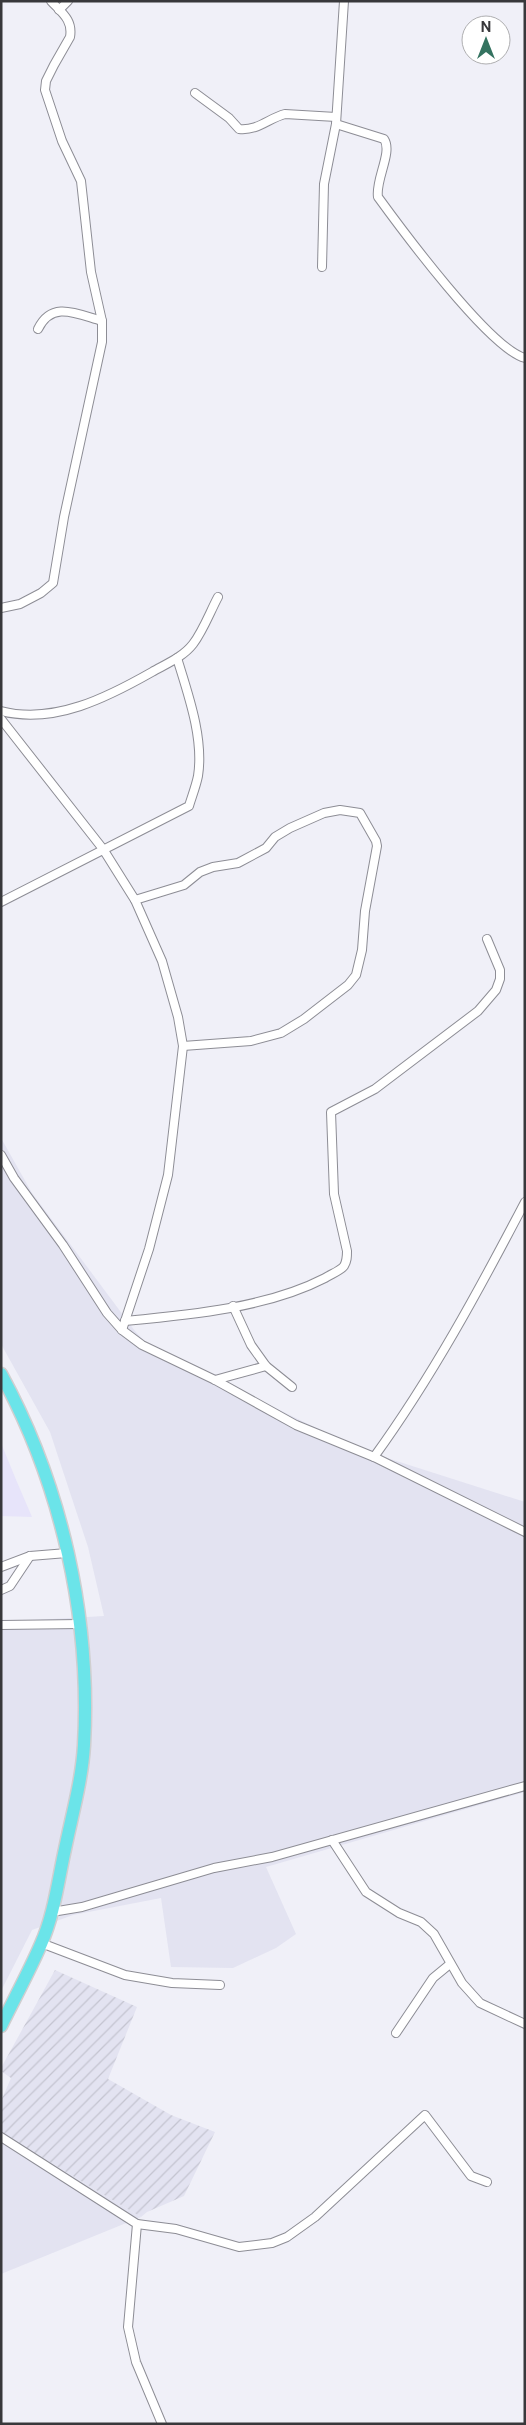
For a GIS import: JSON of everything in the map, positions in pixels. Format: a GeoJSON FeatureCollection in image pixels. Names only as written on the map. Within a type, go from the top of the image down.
{"type":"FeatureCollection","features":[{"type":"Feature","properties":{"kind":"main road"},"geometry":{"type":"LineString","coordinates":[[1,1374],[30,1435],[54,1499],[68,1553],[80,1624],[84,1675],[84,1747],[52,1912],[42,1944],[1,2026]]}},
{"type":"Feature","properties":{"kind":"street"},"geometry":{"type":"LineString","coordinates":[[1,608],[20,604],[42,593],[53,583],[64,517],[102,342],[102,321],[91,272],[81,181],[62,141],[45,90],[46,80],[70,37],[71,30],[68,20],[51,1]]}},
{"type":"Feature","properties":{"kind":"street"},"geometry":{"type":"LineString","coordinates":[[59,10],[68,1]]}},
{"type":"Feature","properties":{"kind":"street"},"geometry":{"type":"LineString","coordinates":[[322,267],[324,184],[336,120],[344,1]]}},
{"type":"Feature","properties":{"kind":"street"},"geometry":{"type":"LineString","coordinates":[[195,93],[229,118],[239,129],[247,130],[258,127],[278,116],[286,114],[336,120],[384,140],[388,149],[378,184],[378,197],[464,306],[499,342],[516,356],[525,358]]}},
{"type":"Feature","properties":{"kind":"street"},"geometry":{"type":"LineString","coordinates":[[38,330],[43,320],[59,311],[70,312],[102,321]]}},
{"type":"Feature","properties":{"kind":"street"},"geometry":{"type":"LineString","coordinates":[[1,711],[42,714],[71,709],[122,689],[177,658],[193,644],[218,597]]}},
{"type":"Feature","properties":{"kind":"street"},"geometry":{"type":"LineString","coordinates":[[1,902],[103,848],[189,806],[198,776],[198,750],[193,709],[177,658]]}},
{"type":"Feature","properties":{"kind":"street"},"geometry":{"type":"LineString","coordinates":[[1,719],[103,848],[135,900],[162,961],[178,1016],[183,1046],[168,1175],[149,1249],[122,1330]]}},
{"type":"Feature","properties":{"kind":"street"},"geometry":{"type":"LineString","coordinates":[[135,900],[184,885],[200,872],[213,867],[238,863],[266,848],[274,838],[290,828],[324,812],[340,810],[360,813],[376,841],[377,846],[365,911],[362,950],[356,975],[348,985],[304,1019],[281,1033],[251,1041],[183,1046]]}},
{"type":"Feature","properties":{"kind":"street"},"geometry":{"type":"LineString","coordinates":[[125,1320],[171,1317],[287,1294],[313,1284],[343,1268],[347,1261],[347,1251],[334,1194],[331,1112],[375,1089],[478,1011],[496,990],[500,979],[500,970],[487,939]]}},
{"type":"Feature","properties":{"kind":"street"},"geometry":{"type":"LineString","coordinates":[[1,1155],[14,1178],[63,1246],[107,1313],[122,1330],[142,1345],[215,1380],[296,1425],[374,1457],[525,1532]]}},
{"type":"Feature","properties":{"kind":"street"},"geometry":{"type":"LineString","coordinates":[[374,1457],[403,1417],[444,1350],[525,1202]]}},
{"type":"Feature","properties":{"kind":"street"},"geometry":{"type":"LineString","coordinates":[[233,1306],[251,1345],[266,1366],[292,1386]]}},
{"type":"Feature","properties":{"kind":"street"},"geometry":{"type":"LineString","coordinates":[[215,1380],[266,1366]]}},
{"type":"Feature","properties":{"kind":"street"},"geometry":{"type":"LineString","coordinates":[[1,1567],[30,1556],[68,1553]]}},
{"type":"Feature","properties":{"kind":"street"},"geometry":{"type":"LineString","coordinates":[[1,1590],[10,1586],[30,1556]]}},
{"type":"Feature","properties":{"kind":"street"},"geometry":{"type":"LineString","coordinates":[[1,1625],[80,1624]]}},
{"type":"Feature","properties":{"kind":"street"},"geometry":{"type":"LineString","coordinates":[[52,1912],[82,1907],[214,1868],[272,1857],[525,1786]]}},
{"type":"Feature","properties":{"kind":"street"},"geometry":{"type":"LineString","coordinates":[[332,1840],[366,1892],[400,1913],[421,1922],[444,1950],[462,1983],[480,2003],[525,2024]]}},
{"type":"Feature","properties":{"kind":"street"},"geometry":{"type":"LineString","coordinates":[[42,1944],[125,1975],[172,1983],[220,1985]]}},
{"type":"Feature","properties":{"kind":"street"},"geometry":{"type":"LineString","coordinates":[[396,2034],[433,1978],[450,1964]]}},
{"type":"Feature","properties":{"kind":"street"},"geometry":{"type":"LineString","coordinates":[[1,2136],[136,2224],[176,2229],[239,2247],[272,2243],[287,2237],[315,2217],[425,2115],[471,2176],[487,2182]]}},
{"type":"Feature","properties":{"kind":"street"},"geometry":{"type":"LineString","coordinates":[[136,2224],[128,2327],[136,2362],[162,2424]]}},
{"type":"Feature","properties":{"kind":"shaded area"},"geometry":{"type":"Polygon","coordinates":[[[1,1138],[32,1193],[135,1331],[149,1346],[359,1449],[525,1502],[525,1792],[266,1867],[296,1934],[276,1948],[233,1968],[171,1967],[161,1898],[73,1915],[32,1930],[1,1991],[1,1622],[104,1616],[88,1547],[50,1432],[1,1344],[1,1138]]]}},
{"type":"Feature","properties":{"kind":"shaded area"},"geometry":{"type":"Polygon","coordinates":[[[1,1443],[17,1482],[32,1517],[1,1516],[1,1443]]]}},
{"type":"Feature","properties":{"kind":"shaded area"},"geometry":{"type":"Polygon","coordinates":[[[55,1970],[137,2007],[108,2079],[171,2115],[215,2132],[184,2196],[147,2212],[141,2217],[1,2133],[1,2101],[11,2078],[1,2071],[1,2068],[55,1970]]]}},
{"type":"Feature","properties":{"kind":"shaded area"},"geometry":{"type":"Polygon","coordinates":[[[1,2133],[141,2217],[1,2274],[1,2133]]]}}]}
